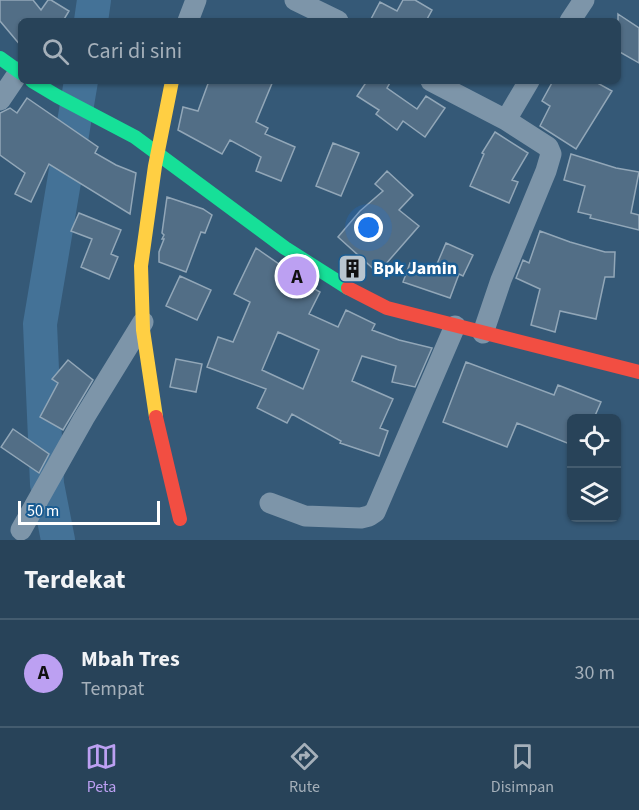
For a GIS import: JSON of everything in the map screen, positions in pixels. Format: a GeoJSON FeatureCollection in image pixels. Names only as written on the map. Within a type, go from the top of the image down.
{"type":"FeatureCollection","features":[{"type":"Feature","properties":{"kind":"street"},"geometry":{"type":"LineString","coordinates":[[189,18],[196,0]]}},
{"type":"Feature","properties":{"kind":"street"},"geometry":{"type":"LineString","coordinates":[[295,0],[332,18]]}},
{"type":"Feature","properties":{"kind":"street"},"geometry":{"type":"LineString","coordinates":[[572,18],[584,0]]}},
{"type":"Feature","properties":{"kind":"street"},"geometry":{"type":"LineString","coordinates":[[0,58],[18,71]]}},
{"type":"Feature","properties":{"kind":"street"},"geometry":{"type":"LineString","coordinates":[[0,100],[18,81]]}},
{"type":"Feature","properties":{"kind":"street"},"geometry":{"type":"LineString","coordinates":[[36,84],[50,94],[109,121],[157,151],[285,248],[340,284],[387,308],[639,372]]}},
{"type":"Feature","properties":{"kind":"street"},"geometry":{"type":"LineString","coordinates":[[171,84],[157,151],[142,243],[143,322],[163,455],[180,519]]}},
{"type":"Feature","properties":{"kind":"street"},"geometry":{"type":"LineString","coordinates":[[437,84],[506,120],[549,147],[551,154],[501,280],[483,333]]}},
{"type":"Feature","properties":{"kind":"street"},"geometry":{"type":"LineString","coordinates":[[506,120],[528,84]]}},
{"type":"Feature","properties":{"kind":"street"},"geometry":{"type":"LineString","coordinates":[[21,530],[84,418],[143,322]]}},
{"type":"Feature","properties":{"kind":"street"},"geometry":{"type":"LineString","coordinates":[[270,503],[305,516],[361,518],[375,512],[455,326]]}},
{"type":"Feature","properties":{"kind":"building"},"geometry":{"type":"Polygon","coordinates":[[[0,0],[33,0],[41,10],[48,0],[51,0],[69,11],[65,18],[18,18],[18,42],[0,21],[0,0]]]}},
{"type":"Feature","properties":{"kind":"building"},"geometry":{"type":"Polygon","coordinates":[[[403,0],[415,0],[432,10],[428,18],[372,18],[380,2],[397,11],[403,0]]]}},
{"type":"Feature","properties":{"kind":"building"},"geometry":{"type":"Polygon","coordinates":[[[618,14],[639,28],[639,63],[621,53],[621,18],[618,18],[618,14]]]}},
{"type":"Feature","properties":{"kind":"building"},"geometry":{"type":"Polygon","coordinates":[[[208,84],[272,84],[256,122],[268,128],[265,134],[295,147],[281,181],[256,171],[261,157],[230,140],[222,154],[178,130],[183,107],[198,111],[208,84]]]}},
{"type":"Feature","properties":{"kind":"building"},"geometry":{"type":"Polygon","coordinates":[[[365,84],[389,84],[387,88],[417,109],[426,96],[445,108],[425,137],[403,121],[397,130],[376,114],[379,110],[357,96],[365,84]]]}},
{"type":"Feature","properties":{"kind":"building"},"geometry":{"type":"Polygon","coordinates":[[[551,84],[599,84],[612,91],[576,149],[540,126],[550,106],[542,101],[551,84]]]}},
{"type":"Feature","properties":{"kind":"building"},"geometry":{"type":"Polygon","coordinates":[[[27,98],[98,147],[95,153],[136,173],[130,214],[49,164],[31,202],[15,194],[25,173],[0,155],[0,113],[10,108],[17,113],[27,98]]]}},
{"type":"Feature","properties":{"kind":"building"},"geometry":{"type":"Polygon","coordinates":[[[495,132],[528,153],[512,180],[518,182],[509,203],[470,186],[484,154],[482,153],[495,132]]]}},
{"type":"Feature","properties":{"kind":"building"},"geometry":{"type":"Polygon","coordinates":[[[333,143],[359,153],[341,196],[316,186],[333,143]]]}},
{"type":"Feature","properties":{"kind":"building"},"geometry":{"type":"Polygon","coordinates":[[[571,154],[616,168],[639,172],[631,213],[639,215],[639,230],[590,218],[591,215],[578,212],[585,186],[564,180],[571,154]]]}},
{"type":"Feature","properties":{"kind":"building"},"geometry":{"type":"Polygon","coordinates":[[[387,171],[413,195],[399,210],[419,226],[378,273],[338,237],[360,211],[383,191],[375,184],[387,171]]]}},
{"type":"Feature","properties":{"kind":"building"},"geometry":{"type":"Polygon","coordinates":[[[167,197],[203,209],[212,215],[205,233],[201,232],[186,272],[159,262],[159,252],[164,239],[162,239],[164,235],[162,233],[167,197]]]}},
{"type":"Feature","properties":{"kind":"building"},"geometry":{"type":"Polygon","coordinates":[[[79,213],[121,230],[111,254],[118,257],[109,279],[81,267],[92,239],[71,231],[79,213]]]}},
{"type":"Feature","properties":{"kind":"building"},"geometry":{"type":"Polygon","coordinates":[[[540,231],[605,252],[615,252],[614,277],[605,277],[596,319],[560,311],[555,332],[531,325],[540,289],[516,278],[523,260],[529,263],[540,231]]]}},
{"type":"Feature","properties":{"kind":"building"},"geometry":{"type":"Polygon","coordinates":[[[446,243],[473,255],[463,276],[459,274],[450,298],[403,282],[410,263],[434,271],[446,243]]]}},
{"type":"Feature","properties":{"kind":"building"},"geometry":{"type":"Polygon","coordinates":[[[256,248],[320,292],[309,314],[338,327],[346,310],[375,324],[372,330],[399,340],[432,348],[415,387],[392,382],[396,366],[362,356],[352,381],[393,399],[380,428],[388,431],[379,456],[340,443],[341,441],[292,414],[287,423],[257,408],[266,389],[207,367],[218,337],[233,342],[250,302],[234,294],[256,248]],[[278,332],[262,370],[303,389],[319,350],[278,332]]]}},
{"type":"Feature","properties":{"kind":"building"},"geometry":{"type":"Polygon","coordinates":[[[180,276],[211,290],[197,320],[166,306],[180,276]]]}},
{"type":"Feature","properties":{"kind":"building"},"geometry":{"type":"Polygon","coordinates":[[[176,359],[202,364],[196,392],[170,387],[176,359]]]}},
{"type":"Feature","properties":{"kind":"building"},"geometry":{"type":"Polygon","coordinates":[[[68,360],[93,380],[63,430],[40,417],[58,383],[52,379],[68,360]]]}},
{"type":"Feature","properties":{"kind":"building"},"geometry":{"type":"Polygon","coordinates":[[[466,362],[554,395],[558,385],[601,402],[596,414],[567,414],[567,443],[517,423],[507,447],[443,422],[466,362]]]}},
{"type":"Feature","properties":{"kind":"building"},"geometry":{"type":"Polygon","coordinates":[[[13,429],[49,454],[39,473],[1,447],[13,429]]]}},
{"type":"Feature","properties":{"kind":"waterway"},"geometry":{"type":"LineString","coordinates":[[91,18],[94,0]]}},
{"type":"Feature","properties":{"kind":"waterway"},"geometry":{"type":"LineString","coordinates":[[58,540],[47,484],[40,324],[80,84]]}},
{"type":"Feature","properties":{"kind":"traffic: fast"},"geometry":{"type":"LineString","coordinates":[[0,58],[18,71]]}},
{"type":"Feature","properties":{"kind":"traffic: fast"},"geometry":{"type":"LineString","coordinates":[[37,84],[135,137],[285,248],[348,288]]}},
{"type":"Feature","properties":{"kind":"traffic: slow"},"geometry":{"type":"LineString","coordinates":[[156,417],[143,330],[141,266],[155,166],[171,84]]}},
{"type":"Feature","properties":{"kind":"traffic: jam"},"geometry":{"type":"LineString","coordinates":[[348,288],[387,308],[639,372]]}},
{"type":"Feature","properties":{"kind":"traffic: jam"},"geometry":{"type":"LineString","coordinates":[[156,417],[180,519]]}},
{"type":"Feature","properties":{"kind":"place","name":"Bpk Jamin"},"geometry":{"type":"Point","coordinates":[352,268]}},
{"type":"Feature","properties":{"kind":"place","name":"Mbah Tres"},"geometry":{"type":"Point","coordinates":[297,276]}}]}
